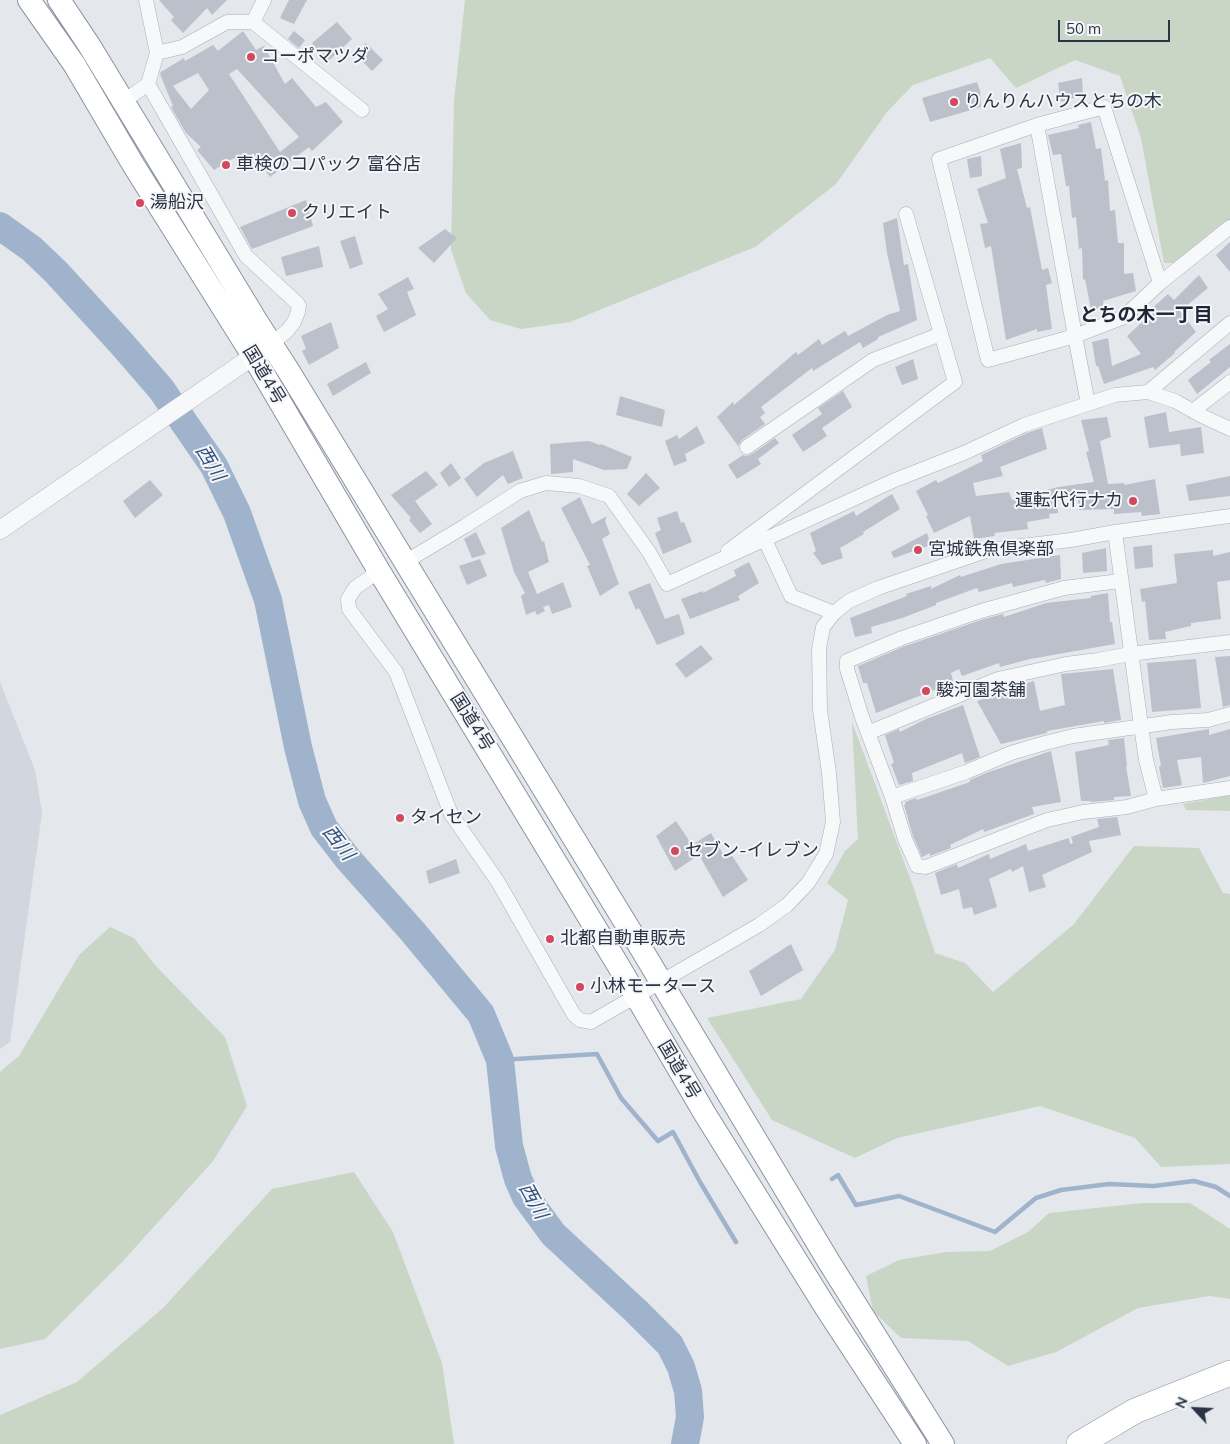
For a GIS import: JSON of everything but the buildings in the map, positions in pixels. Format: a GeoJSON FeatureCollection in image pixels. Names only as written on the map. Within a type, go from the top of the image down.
{"type":"FeatureCollection","features":[{"type":"Feature","properties":{"kind":"highway","name":"国道4号"},"geometry":{"type":"LineString","coordinates":[[29,0],[74,64],[134,166],[262,350],[405,562],[942,1444]]}},
{"type":"Feature","properties":{"kind":"highway","name":"国道4号"},"geometry":{"type":"LineString","coordinates":[[59,0],[124,101],[262,350],[379,571],[496,762],[705,1114],[826,1308],[915,1444]]}},
{"type":"Feature","properties":{"kind":"highway"},"geometry":{"type":"LineString","coordinates":[[1079,1444],[1135,1411],[1230,1373]]}},
{"type":"Feature","properties":{"kind":"street"},"geometry":{"type":"LineString","coordinates":[[124,101],[148,84],[157,53],[146,0]]}},
{"type":"Feature","properties":{"kind":"street"},"geometry":{"type":"LineString","coordinates":[[253,22],[264,0]]}},
{"type":"Feature","properties":{"kind":"street"},"geometry":{"type":"LineString","coordinates":[[157,53],[182,47],[227,22],[253,22],[362,110]]}},
{"type":"Feature","properties":{"kind":"street"},"geometry":{"type":"LineString","coordinates":[[0,530],[287,332],[298,312],[297,303],[246,256],[148,84]]}},
{"type":"Feature","properties":{"kind":"street"},"geometry":{"type":"LineString","coordinates":[[1160,283],[1104,106],[1037,125],[939,159],[988,360],[1075,336],[1124,317],[1160,283],[1230,227]]}},
{"type":"Feature","properties":{"kind":"street"},"geometry":{"type":"LineString","coordinates":[[1037,125],[1088,404]]}},
{"type":"Feature","properties":{"kind":"street"},"geometry":{"type":"LineString","coordinates":[[707,566],[955,382],[906,214]]}},
{"type":"Feature","properties":{"kind":"street"},"geometry":{"type":"LineString","coordinates":[[1148,392],[1230,323]]}},
{"type":"Feature","properties":{"kind":"street"},"geometry":{"type":"LineString","coordinates":[[747,447],[873,360],[941,334]]}},
{"type":"Feature","properties":{"kind":"street"},"geometry":{"type":"LineString","coordinates":[[1193,411],[1230,382]]}},
{"type":"Feature","properties":{"kind":"street"},"geometry":{"type":"LineString","coordinates":[[405,562],[520,491],[546,483],[579,486],[610,496],[649,552],[667,584],[895,480],[964,453],[1024,425],[1115,395],[1148,392],[1175,401],[1230,429]]}},
{"type":"Feature","properties":{"kind":"street"},"geometry":{"type":"LineString","coordinates":[[379,571],[355,588],[348,599],[349,609],[396,672],[451,814],[498,882],[574,1015],[580,1020],[591,1022],[759,925],[787,905],[808,883],[826,854],[833,822],[829,773],[820,710],[819,649],[823,628],[834,613],[849,601],[878,588],[989,550],[1071,540],[1230,516]]}},
{"type":"Feature","properties":{"kind":"street"},"geometry":{"type":"LineString","coordinates":[[1115,532],[1120,581],[1146,760],[1156,800]]}},
{"type":"Feature","properties":{"kind":"street"},"geometry":{"type":"LineString","coordinates":[[765,540],[791,596],[834,613]]}},
{"type":"Feature","properties":{"kind":"street"},"geometry":{"type":"LineString","coordinates":[[1120,581],[1064,588],[981,610],[902,638],[847,661],[847,669],[868,733],[892,797],[905,839],[917,866],[926,867],[1047,820],[1084,812],[1127,807],[1156,800],[1230,788]]}},
{"type":"Feature","properties":{"kind":"street"},"geometry":{"type":"LineString","coordinates":[[868,733],[998,680],[1066,664],[1230,642]]}},
{"type":"Feature","properties":{"kind":"street"},"geometry":{"type":"LineString","coordinates":[[892,797],[966,772],[1011,753],[1073,736],[1141,726],[1208,720],[1230,714]]}},
{"type":"Feature","properties":{"kind":"shaded area"},"geometry":{"type":"Polygon","coordinates":[[[0,682],[35,770],[42,813],[10,1042],[0,1049],[0,682]]]}},
{"type":"Feature","properties":{"kind":"green space"},"geometry":{"type":"Polygon","coordinates":[[[465,0],[1230,0],[1230,221],[1177,263],[1164,263],[1141,138],[1120,76],[1075,60],[1016,88],[990,58],[913,85],[887,112],[836,184],[755,247],[570,322],[521,329],[490,320],[466,293],[451,250],[454,101],[465,0]]]}},
{"type":"Feature","properties":{"kind":"green space"},"geometry":{"type":"Polygon","coordinates":[[[852,722],[913,886],[935,953],[965,963],[993,992],[1074,924],[1134,846],[1199,848],[1223,893],[1230,894],[1230,1164],[1161,1167],[1135,1138],[1040,1106],[897,1138],[855,1158],[772,1120],[707,1018],[801,999],[835,950],[848,900],[827,883],[845,851],[858,839],[852,722]]]}},
{"type":"Feature","properties":{"kind":"green space"},"geometry":{"type":"Polygon","coordinates":[[[1230,795],[1230,811],[1186,810],[1183,804],[1230,795]]]}},
{"type":"Feature","properties":{"kind":"green space"},"geometry":{"type":"Polygon","coordinates":[[[110,927],[134,938],[155,965],[225,1037],[247,1106],[213,1161],[123,1261],[45,1339],[0,1349],[0,1072],[19,1056],[79,955],[110,927]]]}},
{"type":"Feature","properties":{"kind":"green space"},"geometry":{"type":"Polygon","coordinates":[[[354,1172],[393,1232],[442,1363],[454,1444],[0,1444],[0,1415],[77,1382],[163,1308],[272,1189],[354,1172]]]}},
{"type":"Feature","properties":{"kind":"green space"},"geometry":{"type":"Polygon","coordinates":[[[1143,1203],[1190,1203],[1230,1229],[1230,1299],[1210,1296],[1138,1308],[1056,1352],[1008,1366],[968,1341],[901,1338],[873,1311],[866,1276],[899,1260],[946,1252],[990,1251],[1028,1232],[1049,1213],[1143,1203]]]}},
{"type":"Feature","properties":{"kind":"waterway","name":"西川"},"geometry":{"type":"LineString","coordinates":[[0,226],[32,249],[56,272],[122,344],[161,389],[214,466],[237,513],[268,600],[298,747],[312,801],[324,828],[348,859],[413,932],[481,1014],[500,1060],[509,1146],[518,1179],[526,1197],[553,1234],[670,1345],[681,1367],[688,1391],[690,1417],[685,1444]]}},
{"type":"Feature","properties":{"kind":"waterway"},"geometry":{"type":"LineString","coordinates":[[500,1060],[597,1054],[621,1098],[658,1141],[673,1132],[736,1242]]}},
{"type":"Feature","properties":{"kind":"waterway"},"geometry":{"type":"LineString","coordinates":[[832,1179],[838,1175],[856,1205],[899,1196],[995,1232],[1036,1198],[1061,1190],[1109,1184],[1154,1186],[1194,1181],[1216,1187],[1230,1196]]}},
{"type":"Feature","properties":{"kind":"place","name":"コーポマツダ"},"geometry":{"type":"Point","coordinates":[251,57]}},
{"type":"Feature","properties":{"kind":"place","name":"りんりんハウスとちの木"},"geometry":{"type":"Point","coordinates":[954,102]}},
{"type":"Feature","properties":{"kind":"place","name":"車検のコパック 富谷店"},"geometry":{"type":"Point","coordinates":[226,165]}},
{"type":"Feature","properties":{"kind":"place","name":"湯船沢"},"geometry":{"type":"Point","coordinates":[140,203]}},
{"type":"Feature","properties":{"kind":"place","name":"クリエイト"},"geometry":{"type":"Point","coordinates":[292,213]}},
{"type":"Feature","properties":{"kind":"place","name":"運転代行ナカ"},"geometry":{"type":"Point","coordinates":[1133,501]}},
{"type":"Feature","properties":{"kind":"place","name":"宮城鉄魚倶楽部"},"geometry":{"type":"Point","coordinates":[918,550]}},
{"type":"Feature","properties":{"kind":"place","name":"駿河園茶舗"},"geometry":{"type":"Point","coordinates":[926,691]}},
{"type":"Feature","properties":{"kind":"place","name":"タイセン"},"geometry":{"type":"Point","coordinates":[400,818]}},
{"type":"Feature","properties":{"kind":"place","name":"セブン-イレブン"},"geometry":{"type":"Point","coordinates":[675,851]}},
{"type":"Feature","properties":{"kind":"place","name":"北都自動車販売"},"geometry":{"type":"Point","coordinates":[550,939]}},
{"type":"Feature","properties":{"kind":"place","name":"小林モータース"},"geometry":{"type":"Point","coordinates":[580,987]}},
{"type":"Feature","properties":{"kind":"district","name":"とちの木一丁目"},"geometry":{"type":"Point","coordinates":[1146,315]}}]}
